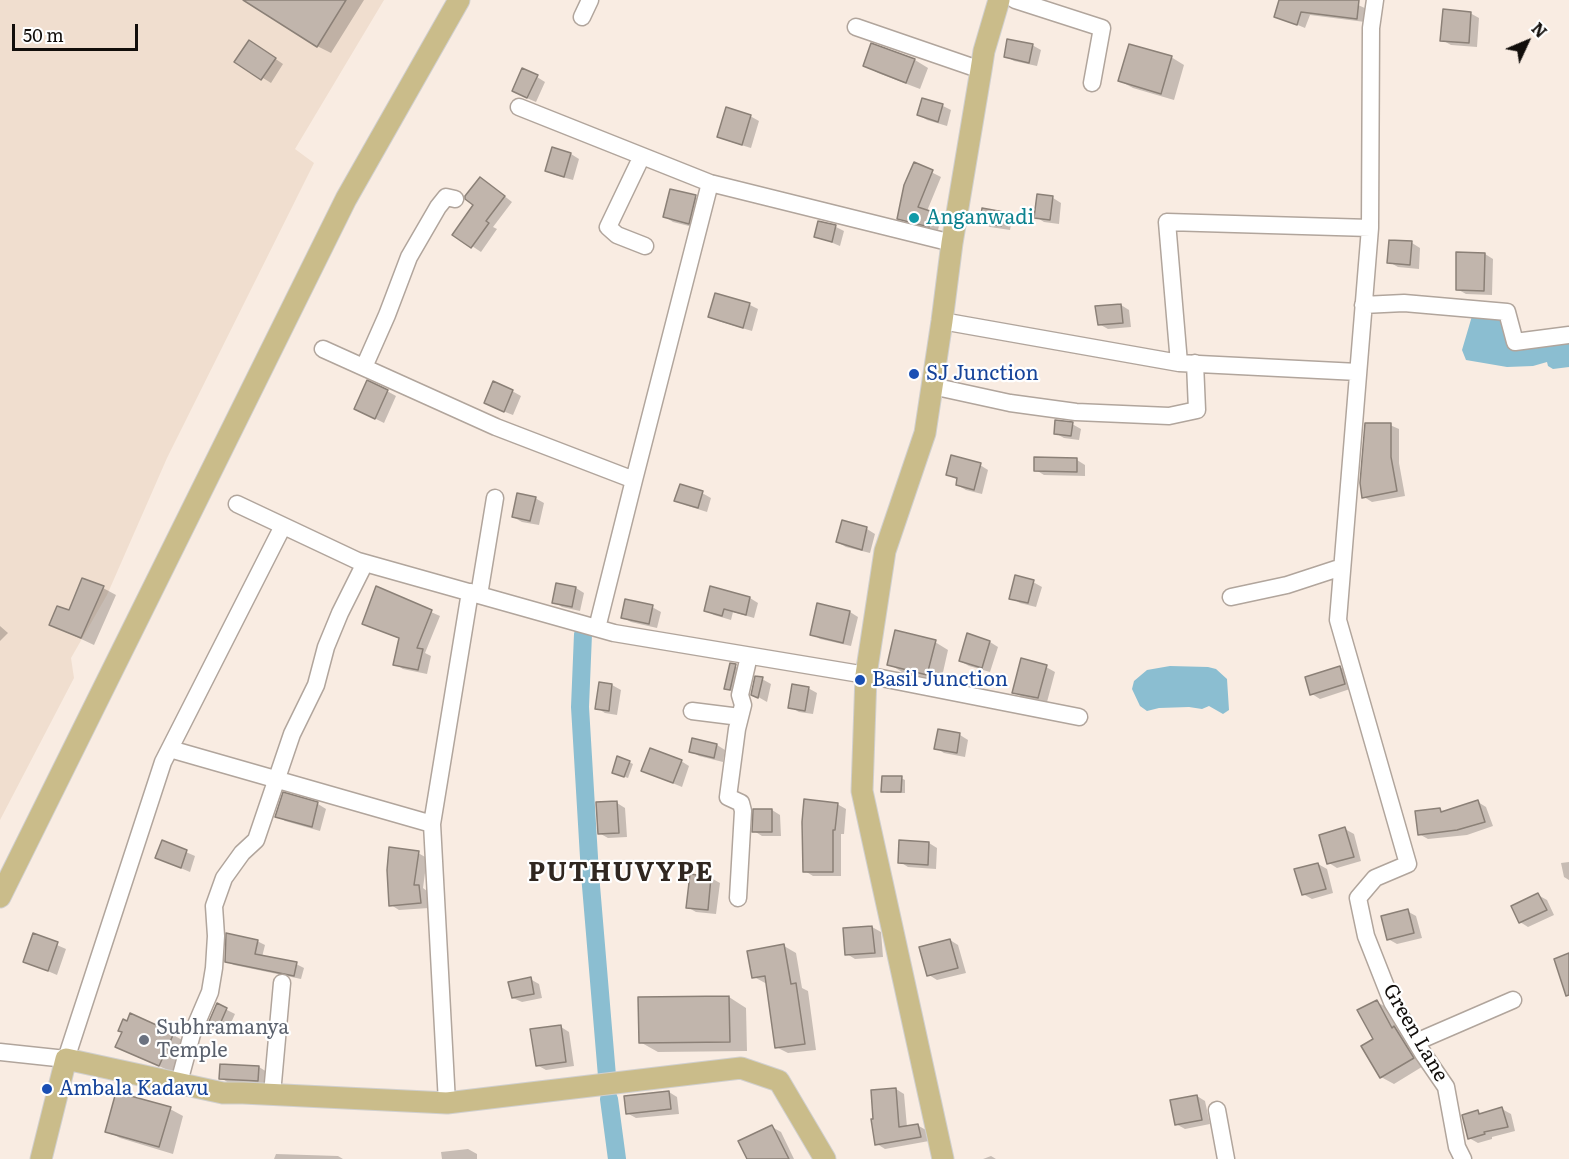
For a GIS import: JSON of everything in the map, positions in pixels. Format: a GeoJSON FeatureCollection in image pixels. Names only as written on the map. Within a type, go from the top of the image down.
{"type":"FeatureCollection","features":[{"type":"Feature","properties":{"kind":"main road"},"geometry":{"type":"LineString","coordinates":[[0,897],[346,199],[459,0]]}},
{"type":"Feature","properties":{"kind":"main road"},"geometry":{"type":"LineString","coordinates":[[943,1159],[862,791],[866,675],[885,551],[925,434],[952,243],[984,51],[999,0]]}},
{"type":"Feature","properties":{"kind":"main road"},"geometry":{"type":"LineString","coordinates":[[41,1159],[66,1059],[223,1093],[447,1103],[741,1068],[779,1081],[825,1159]]}},
{"type":"Feature","properties":{"kind":"street"},"geometry":{"type":"LineString","coordinates":[[582,17],[590,0]]}},
{"type":"Feature","properties":{"kind":"street"},"geometry":{"type":"LineString","coordinates":[[1015,0],[1102,28],[1092,83]]}},
{"type":"Feature","properties":{"kind":"street"},"geometry":{"type":"LineString","coordinates":[[1231,597],[1287,585],[1342,567],[1370,228],[1371,28],[1375,0]]}},
{"type":"Feature","properties":{"kind":"street"},"geometry":{"type":"LineString","coordinates":[[856,27],[981,70]]}},
{"type":"Feature","properties":{"kind":"street"},"geometry":{"type":"LineString","coordinates":[[519,107],[641,158],[665,164],[710,183],[952,243]]}},
{"type":"Feature","properties":{"kind":"street"},"geometry":{"type":"LineString","coordinates":[[641,158],[608,227],[617,235],[645,246]]}},
{"type":"Feature","properties":{"kind":"street"},"geometry":{"type":"LineString","coordinates":[[597,628],[710,183]]}},
{"type":"Feature","properties":{"kind":"street"},"geometry":{"type":"LineString","coordinates":[[364,367],[409,257],[438,207],[446,197],[455,199]]}},
{"type":"Feature","properties":{"kind":"street"},"geometry":{"type":"LineString","coordinates":[[932,386],[1010,403],[1076,412],[1169,416],[1197,410],[1187,363],[1167,222],[1370,228]]}},
{"type":"Feature","properties":{"kind":"street"},"geometry":{"type":"LineString","coordinates":[[1363,305],[1404,303],[1506,312],[1515,342],[1569,335]]}},
{"type":"Feature","properties":{"kind":"street"},"geometry":{"type":"LineString","coordinates":[[942,321],[1187,363],[1358,372]]}},
{"type":"Feature","properties":{"kind":"street"},"geometry":{"type":"LineString","coordinates":[[323,349],[496,428],[634,480]]}},
{"type":"Feature","properties":{"kind":"street"},"geometry":{"type":"LineString","coordinates":[[447,1103],[432,824],[474,594],[495,498]]}},
{"type":"Feature","properties":{"kind":"street"},"geometry":{"type":"LineString","coordinates":[[237,504],[365,563],[597,628],[749,657],[866,675],[1079,717]]}},
{"type":"Feature","properties":{"kind":"street"},"geometry":{"type":"LineString","coordinates":[[0,1052],[66,1059],[163,762],[283,526]]}},
{"type":"Feature","properties":{"kind":"street"},"geometry":{"type":"LineString","coordinates":[[181,1084],[180,1075],[192,1034],[212,984],[216,936],[214,906],[224,878],[242,853],[256,840],[292,734],[315,685],[333,630],[365,563]]}},
{"type":"Feature","properties":{"kind":"street","name":"Green Lane"},"geometry":{"type":"LineString","coordinates":[[1342,567],[1338,620],[1408,864],[1375,878],[1358,898],[1366,936],[1392,1002],[1446,1087],[1457,1148],[1463,1159]]}},
{"type":"Feature","properties":{"kind":"street"},"geometry":{"type":"LineString","coordinates":[[738,898],[743,811],[741,803],[728,797],[743,705],[740,696],[749,657]]}},
{"type":"Feature","properties":{"kind":"street"},"geometry":{"type":"LineString","coordinates":[[692,711],[740,717]]}},
{"type":"Feature","properties":{"kind":"street"},"geometry":{"type":"LineString","coordinates":[[170,749],[432,824]]}},
{"type":"Feature","properties":{"kind":"street"},"geometry":{"type":"LineString","coordinates":[[272,1094],[282,983]]}},
{"type":"Feature","properties":{"kind":"street"},"geometry":{"type":"LineString","coordinates":[[1416,1042],[1513,1000]]}},
{"type":"Feature","properties":{"kind":"street"},"geometry":{"type":"LineString","coordinates":[[1217,1110],[1226,1159]]}},
{"type":"Feature","properties":{"kind":"shaded area"},"geometry":{"type":"Polygon","coordinates":[[[0,0],[384,0],[295,149],[314,163],[167,458],[107,595],[71,658],[74,678],[0,820],[0,0]]]}},
{"type":"Feature","properties":{"kind":"water"},"geometry":{"type":"Polygon","coordinates":[[[1472,316],[1503,317],[1509,335],[1569,339],[1569,367],[1553,369],[1548,366],[1547,362],[1533,366],[1507,367],[1466,360],[1462,350],[1472,316]]]}},
{"type":"Feature","properties":{"kind":"water"},"geometry":{"type":"Polygon","coordinates":[[[1170,666],[1216,669],[1227,679],[1229,710],[1223,714],[1209,706],[1202,709],[1159,708],[1147,711],[1140,706],[1132,689],[1134,681],[1147,670],[1170,666]]]}},
{"type":"Feature","properties":{"kind":"building"},"geometry":{"type":"Polygon","coordinates":[[[243,0],[346,0],[317,47],[243,0]]]}},
{"type":"Feature","properties":{"kind":"building"},"geometry":{"type":"Polygon","coordinates":[[[1279,0],[1359,0],[1357,19],[1301,12],[1297,25],[1274,17],[1279,0]]]}},
{"type":"Feature","properties":{"kind":"building"},"geometry":{"type":"Polygon","coordinates":[[[1443,9],[1471,12],[1469,43],[1440,41],[1443,9]]]}},
{"type":"Feature","properties":{"kind":"building"},"geometry":{"type":"Polygon","coordinates":[[[1007,39],[1033,44],[1029,63],[1004,57],[1007,39]]]}},
{"type":"Feature","properties":{"kind":"building"},"geometry":{"type":"Polygon","coordinates":[[[249,40],[276,58],[261,80],[234,62],[249,40]]]}},
{"type":"Feature","properties":{"kind":"building"},"geometry":{"type":"Polygon","coordinates":[[[871,43],[915,59],[906,83],[863,66],[871,43]]]}},
{"type":"Feature","properties":{"kind":"building"},"geometry":{"type":"Polygon","coordinates":[[[1129,44],[1172,56],[1161,94],[1118,81],[1129,44]]]}},
{"type":"Feature","properties":{"kind":"building"},"geometry":{"type":"Polygon","coordinates":[[[522,68],[538,75],[527,98],[512,91],[522,68]]]}},
{"type":"Feature","properties":{"kind":"building"},"geometry":{"type":"Polygon","coordinates":[[[922,98],[943,104],[938,122],[917,115],[922,98]]]}},
{"type":"Feature","properties":{"kind":"building"},"geometry":{"type":"Polygon","coordinates":[[[726,107],[751,115],[742,145],[717,137],[726,107]]]}},
{"type":"Feature","properties":{"kind":"building"},"geometry":{"type":"Polygon","coordinates":[[[552,147],[571,153],[564,177],[545,171],[552,147]]]}},
{"type":"Feature","properties":{"kind":"building"},"geometry":{"type":"Polygon","coordinates":[[[914,162],[933,170],[918,207],[933,212],[929,227],[897,219],[904,185],[914,162]]]}},
{"type":"Feature","properties":{"kind":"building"},"geometry":{"type":"Polygon","coordinates":[[[480,177],[505,196],[486,221],[489,223],[471,248],[452,235],[473,205],[465,199],[465,196],[480,177]]]}},
{"type":"Feature","properties":{"kind":"building"},"geometry":{"type":"Polygon","coordinates":[[[670,189],[696,195],[689,224],[663,217],[670,189]]]}},
{"type":"Feature","properties":{"kind":"building"},"geometry":{"type":"Polygon","coordinates":[[[1037,194],[1053,196],[1050,220],[1034,218],[1037,194]]]}},
{"type":"Feature","properties":{"kind":"building"},"geometry":{"type":"Polygon","coordinates":[[[982,208],[1004,212],[1001,226],[980,223],[982,208]]]}},
{"type":"Feature","properties":{"kind":"building"},"geometry":{"type":"Polygon","coordinates":[[[818,221],[836,225],[832,242],[814,237],[818,221]]]}},
{"type":"Feature","properties":{"kind":"building"},"geometry":{"type":"Polygon","coordinates":[[[1389,240],[1412,241],[1410,265],[1387,263],[1389,240]]]}},
{"type":"Feature","properties":{"kind":"building"},"geometry":{"type":"Polygon","coordinates":[[[1456,252],[1485,253],[1484,291],[1456,290],[1456,252]]]}},
{"type":"Feature","properties":{"kind":"building"},"geometry":{"type":"Polygon","coordinates":[[[715,293],[750,303],[743,328],[708,317],[715,293]]]}},
{"type":"Feature","properties":{"kind":"building"},"geometry":{"type":"Polygon","coordinates":[[[1121,304],[1123,323],[1098,325],[1095,306],[1121,304]]]}},
{"type":"Feature","properties":{"kind":"building"},"geometry":{"type":"Polygon","coordinates":[[[367,380],[388,390],[375,419],[354,409],[367,380]]]}},
{"type":"Feature","properties":{"kind":"building"},"geometry":{"type":"Polygon","coordinates":[[[493,381],[513,390],[504,412],[484,403],[493,381]]]}},
{"type":"Feature","properties":{"kind":"building"},"geometry":{"type":"Polygon","coordinates":[[[1055,420],[1073,422],[1071,436],[1054,434],[1055,420]]]}},
{"type":"Feature","properties":{"kind":"building"},"geometry":{"type":"Polygon","coordinates":[[[1365,423],[1391,423],[1391,457],[1397,491],[1362,498],[1360,483],[1365,423]]]}},
{"type":"Feature","properties":{"kind":"building"},"geometry":{"type":"Polygon","coordinates":[[[951,455],[981,463],[974,490],[956,485],[957,478],[946,475],[951,455]]]}},
{"type":"Feature","properties":{"kind":"building"},"geometry":{"type":"Polygon","coordinates":[[[1034,457],[1077,458],[1077,472],[1034,471],[1034,457]]]}},
{"type":"Feature","properties":{"kind":"building"},"geometry":{"type":"Polygon","coordinates":[[[680,484],[703,491],[698,508],[674,501],[680,484]]]}},
{"type":"Feature","properties":{"kind":"building"},"geometry":{"type":"Polygon","coordinates":[[[517,493],[536,497],[530,521],[512,517],[517,493]]]}},
{"type":"Feature","properties":{"kind":"building"},"geometry":{"type":"Polygon","coordinates":[[[842,520],[867,527],[862,550],[836,542],[842,520]]]}},
{"type":"Feature","properties":{"kind":"building"},"geometry":{"type":"Polygon","coordinates":[[[1015,575],[1034,580],[1028,603],[1009,599],[1015,575]]]}},
{"type":"Feature","properties":{"kind":"building"},"geometry":{"type":"Polygon","coordinates":[[[82,578],[104,586],[81,638],[49,625],[57,606],[69,610],[82,578]]]}},
{"type":"Feature","properties":{"kind":"building"},"geometry":{"type":"Polygon","coordinates":[[[556,583],[576,587],[572,607],[552,603],[556,583]]]}},
{"type":"Feature","properties":{"kind":"building"},"geometry":{"type":"Polygon","coordinates":[[[376,586],[432,610],[417,648],[423,649],[418,670],[393,665],[399,638],[362,624],[376,586]]]}},
{"type":"Feature","properties":{"kind":"building"},"geometry":{"type":"Polygon","coordinates":[[[710,586],[750,597],[746,615],[724,609],[722,616],[704,611],[710,586]]]}},
{"type":"Feature","properties":{"kind":"building"},"geometry":{"type":"Polygon","coordinates":[[[625,599],[653,605],[649,624],[621,618],[625,599]]]}},
{"type":"Feature","properties":{"kind":"building"},"geometry":{"type":"Polygon","coordinates":[[[817,603],[850,611],[843,643],[810,635],[817,603]]]}},
{"type":"Feature","properties":{"kind":"building"},"geometry":{"type":"Polygon","coordinates":[[[895,630],[936,640],[927,675],[887,665],[895,630]]]}},
{"type":"Feature","properties":{"kind":"building"},"geometry":{"type":"Polygon","coordinates":[[[967,633],[990,641],[982,668],[959,661],[967,633]]]}},
{"type":"Feature","properties":{"kind":"building"},"geometry":{"type":"Polygon","coordinates":[[[1021,658],[1047,665],[1038,698],[1012,693],[1021,658]]]}},
{"type":"Feature","properties":{"kind":"building"},"geometry":{"type":"Polygon","coordinates":[[[730,663],[736,664],[730,690],[724,689],[730,663]]]}},
{"type":"Feature","properties":{"kind":"building"},"geometry":{"type":"Polygon","coordinates":[[[1340,666],[1345,684],[1310,695],[1305,677],[1340,666]]]}},
{"type":"Feature","properties":{"kind":"building"},"geometry":{"type":"Polygon","coordinates":[[[755,676],[763,677],[758,698],[751,695],[755,676]]]}},
{"type":"Feature","properties":{"kind":"building"},"geometry":{"type":"Polygon","coordinates":[[[599,682],[612,684],[609,711],[595,709],[599,682]]]}},
{"type":"Feature","properties":{"kind":"building"},"geometry":{"type":"Polygon","coordinates":[[[792,684],[809,687],[805,711],[788,708],[792,684]]]}},
{"type":"Feature","properties":{"kind":"building"},"geometry":{"type":"Polygon","coordinates":[[[938,729],[960,733],[957,753],[934,749],[938,729]]]}},
{"type":"Feature","properties":{"kind":"building"},"geometry":{"type":"Polygon","coordinates":[[[692,738],[717,744],[714,758],[689,752],[692,738]]]}},
{"type":"Feature","properties":{"kind":"building"},"geometry":{"type":"Polygon","coordinates":[[[650,748],[682,760],[673,783],[641,771],[650,748]]]}},
{"type":"Feature","properties":{"kind":"building"},"geometry":{"type":"Polygon","coordinates":[[[617,756],[630,761],[624,777],[612,773],[617,756]]]}},
{"type":"Feature","properties":{"kind":"building"},"geometry":{"type":"Polygon","coordinates":[[[882,776],[902,776],[901,792],[881,792],[882,776]]]}},
{"type":"Feature","properties":{"kind":"building"},"geometry":{"type":"Polygon","coordinates":[[[283,792],[318,802],[312,827],[275,817],[283,792]]]}},
{"type":"Feature","properties":{"kind":"building"},"geometry":{"type":"Polygon","coordinates":[[[804,799],[838,803],[835,830],[833,830],[833,872],[803,872],[804,799]]]}},
{"type":"Feature","properties":{"kind":"building"},"geometry":{"type":"Polygon","coordinates":[[[1478,800],[1485,822],[1457,830],[1418,835],[1415,811],[1440,808],[1441,812],[1478,800]]]}},
{"type":"Feature","properties":{"kind":"building"},"geometry":{"type":"Polygon","coordinates":[[[617,801],[619,833],[598,834],[596,802],[617,801]]]}},
{"type":"Feature","properties":{"kind":"building"},"geometry":{"type":"Polygon","coordinates":[[[753,809],[772,809],[772,832],[752,832],[753,809]]]}},
{"type":"Feature","properties":{"kind":"building"},"geometry":{"type":"Polygon","coordinates":[[[1345,827],[1354,857],[1327,864],[1319,835],[1345,827]]]}},
{"type":"Feature","properties":{"kind":"building"},"geometry":{"type":"Polygon","coordinates":[[[162,840],[187,850],[181,868],[155,858],[162,840]]]}},
{"type":"Feature","properties":{"kind":"building"},"geometry":{"type":"Polygon","coordinates":[[[899,840],[929,842],[928,865],[898,863],[899,840]]]}},
{"type":"Feature","properties":{"kind":"building"},"geometry":{"type":"Polygon","coordinates":[[[389,847],[419,851],[414,885],[419,885],[421,903],[389,906],[387,870],[389,847]]]}},
{"type":"Feature","properties":{"kind":"building"},"geometry":{"type":"Polygon","coordinates":[[[1318,863],[1326,889],[1302,895],[1294,869],[1318,863]]]}},
{"type":"Feature","properties":{"kind":"building"},"geometry":{"type":"Polygon","coordinates":[[[690,874],[711,877],[708,910],[686,908],[690,874]]]}},
{"type":"Feature","properties":{"kind":"building"},"geometry":{"type":"Polygon","coordinates":[[[1538,893],[1547,910],[1519,923],[1511,906],[1538,893]]]}},
{"type":"Feature","properties":{"kind":"building"},"geometry":{"type":"Polygon","coordinates":[[[1408,909],[1414,933],[1387,940],[1381,916],[1408,909]]]}},
{"type":"Feature","properties":{"kind":"building"},"geometry":{"type":"Polygon","coordinates":[[[872,926],[875,953],[845,955],[843,928],[872,926]]]}},
{"type":"Feature","properties":{"kind":"building"},"geometry":{"type":"Polygon","coordinates":[[[33,933],[58,942],[48,971],[23,962],[33,933]]]}},
{"type":"Feature","properties":{"kind":"building"},"geometry":{"type":"Polygon","coordinates":[[[226,933],[258,940],[255,954],[297,962],[294,976],[225,962],[226,933]]]}},
{"type":"Feature","properties":{"kind":"building"},"geometry":{"type":"Polygon","coordinates":[[[950,939],[958,968],[927,976],[919,947],[950,939]]]}},
{"type":"Feature","properties":{"kind":"building"},"geometry":{"type":"Polygon","coordinates":[[[784,944],[791,984],[796,983],[805,1044],[775,1048],[765,976],[752,978],[747,951],[784,944]]]}},
{"type":"Feature","properties":{"kind":"building"},"geometry":{"type":"Polygon","coordinates":[[[1569,953],[1569,995],[1566,996],[1554,959],[1569,953]]]}},
{"type":"Feature","properties":{"kind":"building"},"geometry":{"type":"Polygon","coordinates":[[[531,977],[534,994],[512,998],[508,982],[531,977]]]}},
{"type":"Feature","properties":{"kind":"building"},"geometry":{"type":"Polygon","coordinates":[[[729,996],[730,1042],[639,1043],[638,997],[729,996]]]}},
{"type":"Feature","properties":{"kind":"building"},"geometry":{"type":"Polygon","coordinates":[[[1377,1000],[1392,1028],[1394,1026],[1414,1058],[1380,1078],[1361,1046],[1373,1039],[1357,1010],[1377,1000]]]}},
{"type":"Feature","properties":{"kind":"building"},"geometry":{"type":"Polygon","coordinates":[[[217,1003],[227,1008],[217,1031],[207,1026],[217,1003]]]}},
{"type":"Feature","properties":{"kind":"building","name":"Subhramanya Temple"},"geometry":{"type":"Polygon","coordinates":[[[130,1013],[174,1033],[159,1066],[115,1047],[122,1032],[118,1031],[123,1019],[127,1021],[130,1013]]]}},
{"type":"Feature","properties":{"kind":"building"},"geometry":{"type":"Polygon","coordinates":[[[561,1025],[566,1062],[536,1066],[530,1029],[561,1025]]]}},
{"type":"Feature","properties":{"kind":"building"},"geometry":{"type":"Polygon","coordinates":[[[220,1064],[259,1066],[258,1081],[219,1079],[220,1064]]]}},
{"type":"Feature","properties":{"kind":"building"},"geometry":{"type":"Polygon","coordinates":[[[896,1088],[899,1127],[918,1124],[921,1137],[875,1145],[871,1119],[873,1119],[871,1090],[896,1088]]]}},
{"type":"Feature","properties":{"kind":"building"},"geometry":{"type":"Polygon","coordinates":[[[669,1091],[671,1109],[626,1114],[624,1096],[669,1091]]]}},
{"type":"Feature","properties":{"kind":"building"},"geometry":{"type":"Polygon","coordinates":[[[116,1092],[171,1107],[159,1147],[105,1132],[116,1092]]]}},
{"type":"Feature","properties":{"kind":"building"},"geometry":{"type":"Polygon","coordinates":[[[1197,1095],[1202,1120],[1175,1125],[1170,1100],[1197,1095]]]}},
{"type":"Feature","properties":{"kind":"building"},"geometry":{"type":"Polygon","coordinates":[[[1502,1107],[1508,1127],[1484,1132],[1485,1134],[1468,1139],[1462,1115],[1478,1110],[1479,1114],[1502,1107]]]}},
{"type":"Feature","properties":{"kind":"building"},"geometry":{"type":"Polygon","coordinates":[[[772,1125],[789,1159],[747,1159],[738,1141],[772,1125]]]}},
{"type":"Feature","properties":{"kind":"waterway"},"geometry":{"type":"LineString","coordinates":[[583,634],[580,707],[590,874],[607,1076]]}},
{"type":"Feature","properties":{"kind":"waterway"},"geometry":{"type":"LineString","coordinates":[[609,1099],[617,1159]]}},
{"type":"Feature","properties":{"kind":"place","name":"Anganwadi"},"geometry":{"type":"Point","coordinates":[914,218]}},
{"type":"Feature","properties":{"kind":"place","name":"SJ Junction"},"geometry":{"type":"Point","coordinates":[914,374]}},
{"type":"Feature","properties":{"kind":"place","name":"Basil Junction"},"geometry":{"type":"Point","coordinates":[860,680]}},
{"type":"Feature","properties":{"kind":"place","name":"Subhramanya Temple"},"geometry":{"type":"Point","coordinates":[144,1040]}},
{"type":"Feature","properties":{"kind":"place","name":"Ambala Kadavu"},"geometry":{"type":"Point","coordinates":[47,1089]}},
{"type":"Feature","properties":{"kind":"district","name":"PUTHUVYPE"},"geometry":{"type":"Point","coordinates":[621,873]}}]}
